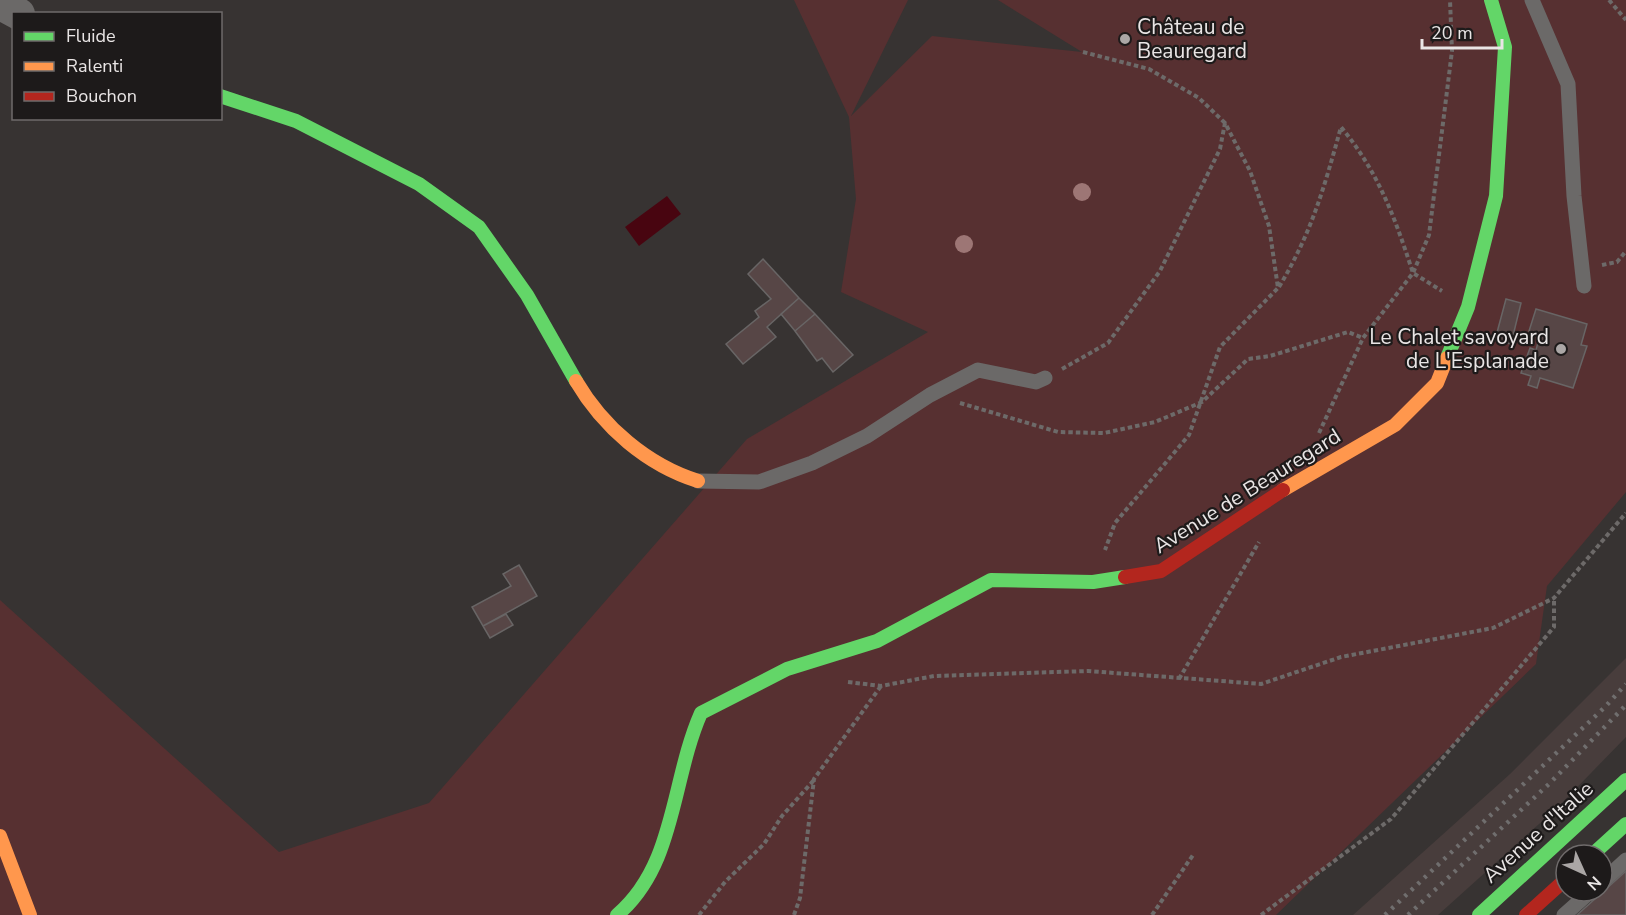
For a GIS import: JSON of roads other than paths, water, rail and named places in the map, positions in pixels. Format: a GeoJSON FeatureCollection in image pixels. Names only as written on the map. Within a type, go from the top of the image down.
{"type":"FeatureCollection","features":[{"type":"Feature","properties":{"kind":"street","name":"Avenue de Beauregard"},"geometry":{"type":"LineString","coordinates":[[617,915],[631,905],[663,852],[684,755],[701,713],[787,669],[877,641],[991,580],[1093,582],[1161,571],[1272,496],[1395,425],[1437,383],[1468,307],[1496,196],[1505,47],[1491,0]]}},
{"type":"Feature","properties":{"kind":"street"},"geometry":{"type":"LineString","coordinates":[[0,4],[15,12]]}},
{"type":"Feature","properties":{"kind":"street"},"geometry":{"type":"LineString","coordinates":[[222,97],[296,121],[418,184],[479,227],[527,295],[591,407],[636,450],[675,474],[699,481]]}},
{"type":"Feature","properties":{"kind":"street","name":"Avenue d'Italie"},"geometry":{"type":"LineString","coordinates":[[1479,915],[1626,780]]}},
{"type":"Feature","properties":{"kind":"street"},"geometry":{"type":"LineString","coordinates":[[1605,843],[1626,824]]}},
{"type":"Feature","properties":{"kind":"street"},"geometry":{"type":"LineString","coordinates":[[0,836],[30,915]]}},
{"type":"Feature","properties":{"kind":"street"},"geometry":{"type":"LineString","coordinates":[[1526,915],[1554,890]]}},
{"type":"Feature","properties":{"kind":"lane"},"geometry":{"type":"LineString","coordinates":[[1532,0],[1568,84],[1574,196],[1583,278]]}},
{"type":"Feature","properties":{"kind":"lane"},"geometry":{"type":"LineString","coordinates":[[699,481],[759,482],[812,463],[867,435],[930,395],[978,370],[1036,382],[1045,378]]}},
{"type":"Feature","properties":{"kind":"lane"},"geometry":{"type":"LineString","coordinates":[[1614,871],[1626,860]]}},
{"type":"Feature","properties":{"kind":"lane"},"geometry":{"type":"LineString","coordinates":[[1564,915],[1578,903]]}},
{"type":"Feature","properties":{"kind":"railway"},"geometry":{"type":"LineString","coordinates":[[1385,915],[1605,707],[1626,684]]}},
{"type":"Feature","properties":{"kind":"railway"},"geometry":{"type":"LineString","coordinates":[[1408,915],[1550,783],[1626,705]]}},
{"type":"Feature","properties":{"kind":"place","name":"Château de Beauregard"},"geometry":{"type":"Point","coordinates":[1125,39]}},
{"type":"Feature","properties":{"kind":"place","name":"Le Chalet savoyard de L'Esplanade"},"geometry":{"type":"Point","coordinates":[1561,349]}}]}
